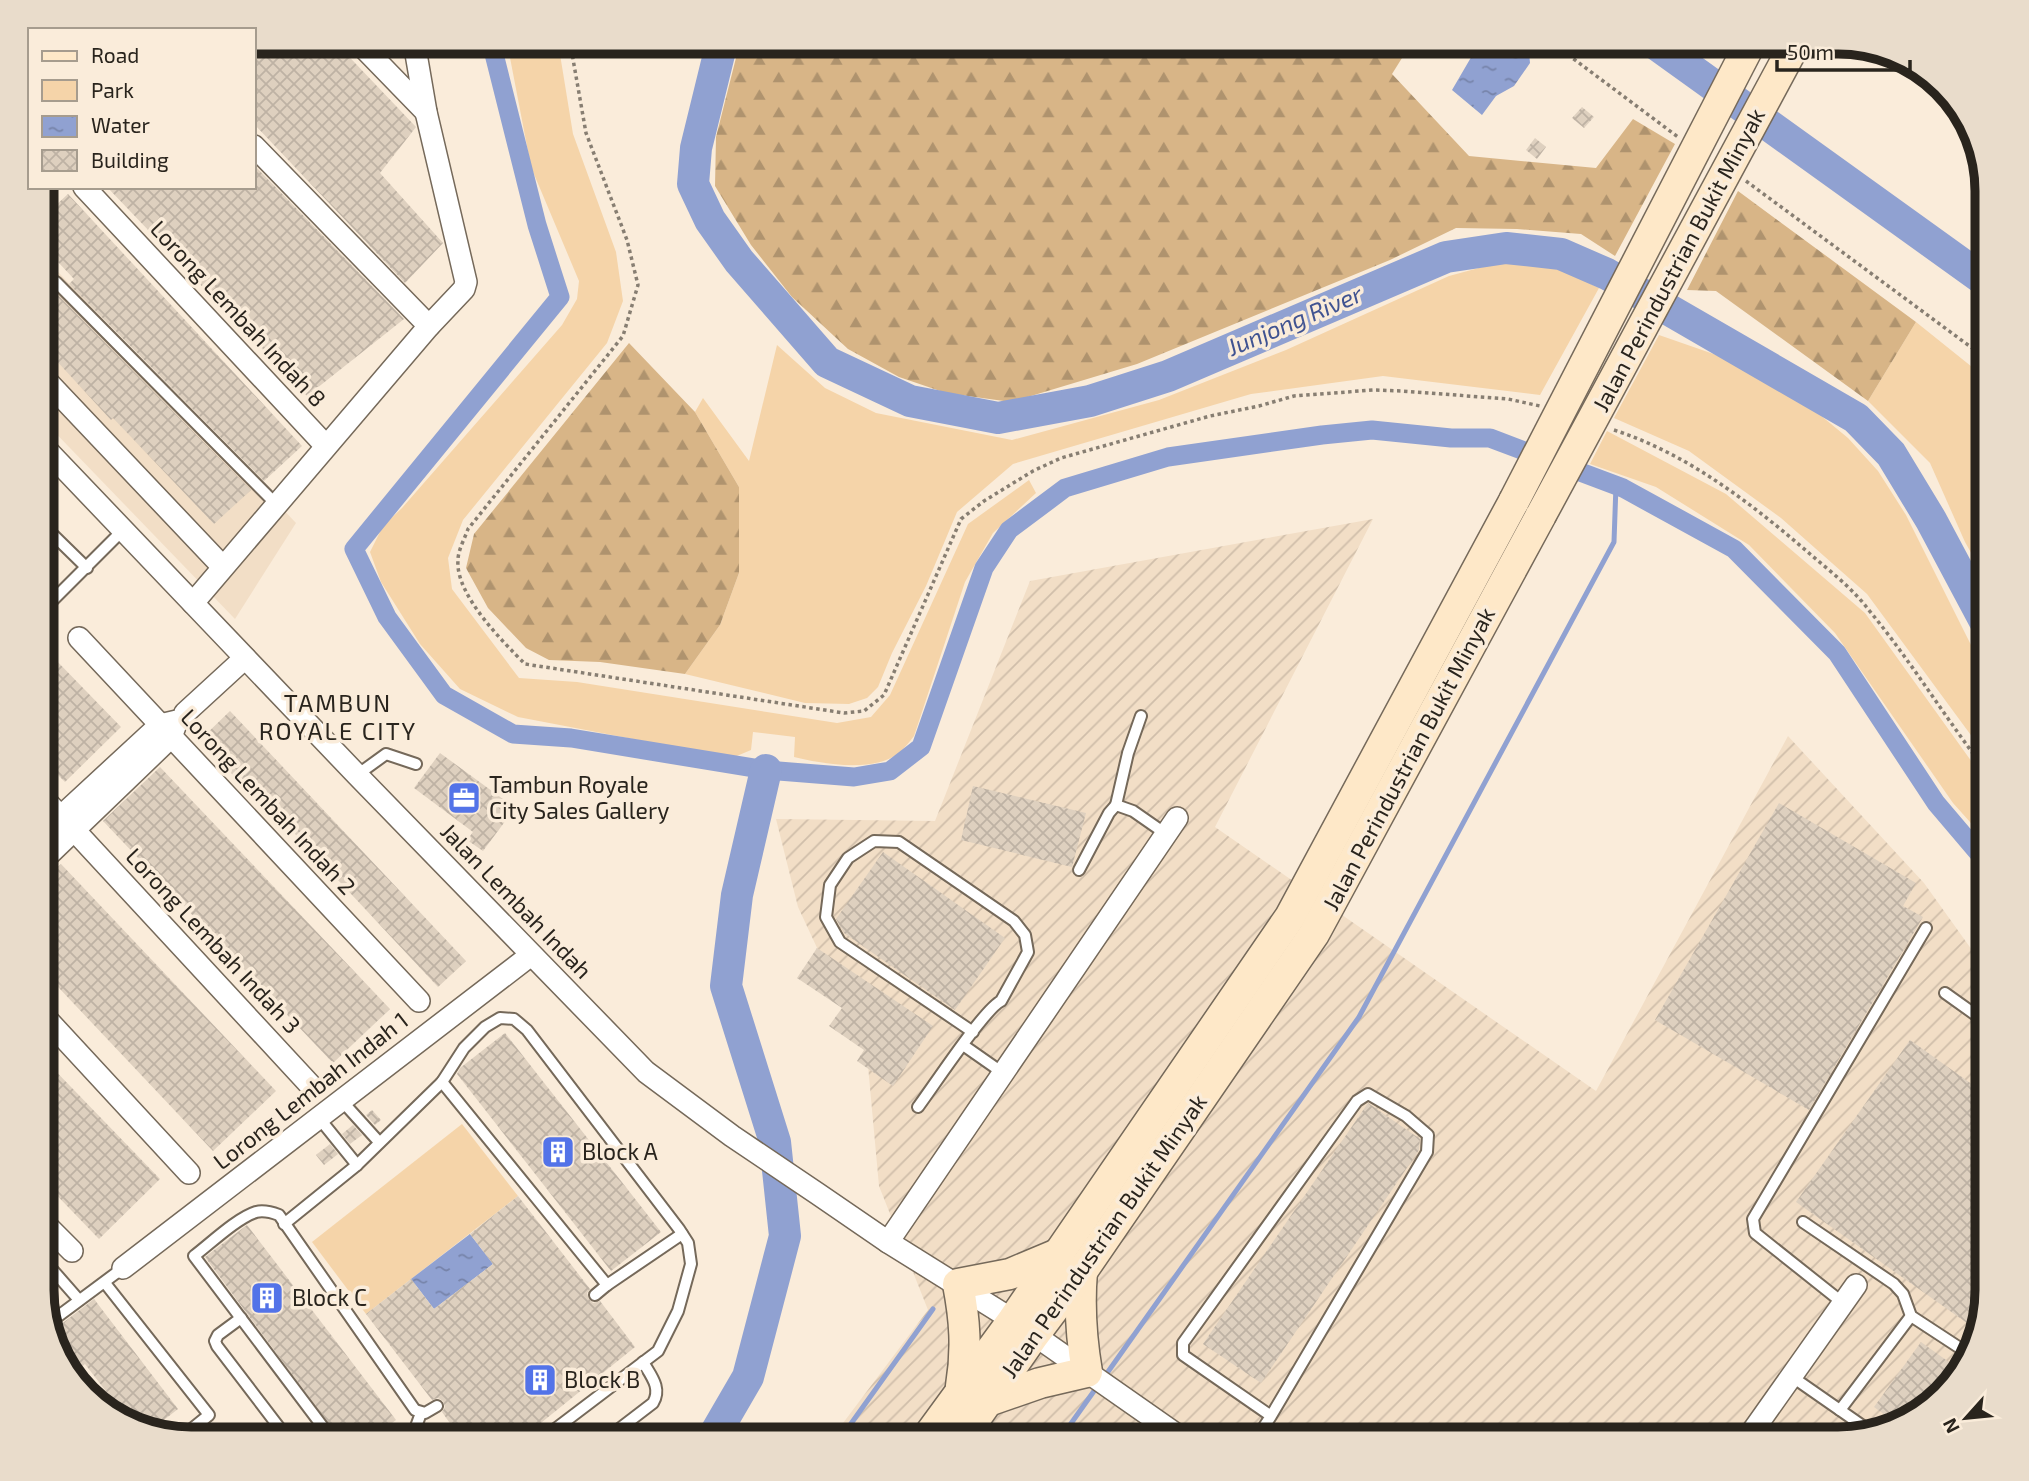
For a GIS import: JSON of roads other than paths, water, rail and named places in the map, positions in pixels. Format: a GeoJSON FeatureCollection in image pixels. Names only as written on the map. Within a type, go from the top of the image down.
{"type":"FeatureCollection","features":[{"type":"Feature","properties":{"kind":"main road","name":"Jalan Perindustrian Bukit Minyak"},"geometry":{"type":"LineString","coordinates":[[1071,1261],[1290,916],[1514,501],[1745,54]]}},
{"type":"Feature","properties":{"kind":"main road","name":"Jalan Perindustrian Bukit Minyak"},"geometry":{"type":"LineString","coordinates":[[939,1427],[974,1395],[1314,934],[1790,54]]}},
{"type":"Feature","properties":{"kind":"main road"},"geometry":{"type":"LineString","coordinates":[[1071,1261],[1079,1305],[1081,1340],[1096,1379],[1040,1383],[974,1395],[966,1355],[965,1319],[958,1284],[1071,1261]]}},
{"type":"Feature","properties":{"kind":"main road","name":"Jalan Perindustrian Bukit Minyak"},"geometry":{"type":"LineString","coordinates":[[965,1427],[974,1395]]}},
{"type":"Feature","properties":{"kind":"street"},"geometry":{"type":"LineString","coordinates":[[369,54],[426,113]]}},
{"type":"Feature","properties":{"kind":"street"},"geometry":{"type":"LineString","coordinates":[[193,603],[429,326],[464,289],[466,282],[426,113],[416,54]]}},
{"type":"Feature","properties":{"kind":"street"},"geometry":{"type":"LineString","coordinates":[[256,148],[429,326]]}},
{"type":"Feature","properties":{"kind":"street","name":"Lorong Lembah Indah 8"},"geometry":{"type":"LineString","coordinates":[[85,189],[326,446]]}},
{"type":"Feature","properties":{"kind":"street"},"geometry":{"type":"LineString","coordinates":[[55,390],[222,566]]}},
{"type":"Feature","properties":{"kind":"street","name":"Jalan Lembah Indah"},"geometry":{"type":"LineString","coordinates":[[55,459],[356,775],[646,1072],[818,1195],[888,1242],[958,1284],[1166,1427]]}},
{"type":"Feature","properties":{"kind":"street","name":"Lorong Lembah Indah 2"},"geometry":{"type":"LineString","coordinates":[[79,638],[419,1001]]}},
{"type":"Feature","properties":{"kind":"street"},"geometry":{"type":"LineString","coordinates":[[185,713],[244,658]]}},
{"type":"Feature","properties":{"kind":"street"},"geometry":{"type":"LineString","coordinates":[[55,842],[68,824],[166,731]]}},
{"type":"Feature","properties":{"kind":"street","name":"Lorong Lembah Indah 3"},"geometry":{"type":"LineString","coordinates":[[55,810],[312,1087]]}},
{"type":"Feature","properties":{"kind":"street"},"geometry":{"type":"LineString","coordinates":[[55,829],[68,824]]}},
{"type":"Feature","properties":{"kind":"street"},"geometry":{"type":"LineString","coordinates":[[888,1242],[1172,826]]}},
{"type":"Feature","properties":{"kind":"street","name":"Lorong Lembah Indah 1"},"geometry":{"type":"LineString","coordinates":[[124,1268],[531,955]]}},
{"type":"Feature","properties":{"kind":"street"},"geometry":{"type":"LineString","coordinates":[[55,1028],[189,1173]]}},
{"type":"Feature","properties":{"kind":"street"},"geometry":{"type":"LineString","coordinates":[[55,1234],[72,1251]]}},
{"type":"Feature","properties":{"kind":"street"},"geometry":{"type":"LineString","coordinates":[[1755,1427],[1856,1285]]}},
{"type":"Feature","properties":{"kind":"lane"},"geometry":{"type":"LineString","coordinates":[[55,283],[280,499]]}},
{"type":"Feature","properties":{"kind":"lane"},"geometry":{"type":"LineString","coordinates":[[55,598],[123,530]]}},
{"type":"Feature","properties":{"kind":"lane"},"geometry":{"type":"LineString","coordinates":[[55,537],[86,568]]}},
{"type":"Feature","properties":{"kind":"lane"},"geometry":{"type":"LineString","coordinates":[[1079,870],[1116,805],[1128,753],[1141,716]]}},
{"type":"Feature","properties":{"kind":"lane"},"geometry":{"type":"LineString","coordinates":[[356,775],[386,754],[416,764]]}},
{"type":"Feature","properties":{"kind":"lane"},"geometry":{"type":"LineString","coordinates":[[1116,805],[1172,826]]}},
{"type":"Feature","properties":{"kind":"lane"},"geometry":{"type":"LineString","coordinates":[[918,1107],[973,1032],[993,1004],[1000,1001],[1028,952],[1025,935],[1014,921],[899,842],[874,841],[848,858],[830,885],[826,917],[840,942],[973,1032]]}},
{"type":"Feature","properties":{"kind":"lane"},"geometry":{"type":"LineString","coordinates":[[1843,1303],[1755,1233],[1753,1219],[1926,928]]}},
{"type":"Feature","properties":{"kind":"lane"},"geometry":{"type":"LineString","coordinates":[[1945,993],[1975,1014]]}},
{"type":"Feature","properties":{"kind":"lane"},"geometry":{"type":"LineString","coordinates":[[284,1224],[357,1165],[442,1082],[464,1048],[485,1027],[500,1018],[514,1018],[527,1030],[682,1234],[688,1243],[691,1264],[678,1311],[658,1351],[558,1427]]}},
{"type":"Feature","properties":{"kind":"lane"},"geometry":{"type":"LineString","coordinates":[[963,1045],[1003,1073]]}},
{"type":"Feature","properties":{"kind":"lane"},"geometry":{"type":"LineString","coordinates":[[442,1082],[607,1285]]}},
{"type":"Feature","properties":{"kind":"lane"},"geometry":{"type":"LineString","coordinates":[[1263,1427],[1270,1416],[1427,1152],[1428,1135],[1406,1116],[1368,1094],[1357,1101],[1183,1343],[1183,1355],[1270,1416]]}},
{"type":"Feature","properties":{"kind":"lane"},"geometry":{"type":"LineString","coordinates":[[342,1101],[379,1142]]}},
{"type":"Feature","properties":{"kind":"lane"},"geometry":{"type":"LineString","coordinates":[[319,1118],[357,1165]]}},
{"type":"Feature","properties":{"kind":"lane"},"geometry":{"type":"LineString","coordinates":[[323,1427],[194,1256],[246,1217],[257,1212],[270,1211],[279,1215],[415,1410],[421,1413]]}},
{"type":"Feature","properties":{"kind":"lane"},"geometry":{"type":"LineString","coordinates":[[1803,1222],[1894,1284],[1903,1294],[1912,1316],[1961,1349]]}},
{"type":"Feature","properties":{"kind":"lane"},"geometry":{"type":"LineString","coordinates":[[595,1295],[682,1234]]}},
{"type":"Feature","properties":{"kind":"lane"},"geometry":{"type":"LineString","coordinates":[[57,1317],[124,1268]]}},
{"type":"Feature","properties":{"kind":"lane"},"geometry":{"type":"LineString","coordinates":[[55,1273],[79,1300]]}},
{"type":"Feature","properties":{"kind":"lane"},"geometry":{"type":"LineString","coordinates":[[105,1283],[209,1415],[194,1427]]}},
{"type":"Feature","properties":{"kind":"lane"},"geometry":{"type":"LineString","coordinates":[[1840,1410],[1912,1316]]}},
{"type":"Feature","properties":{"kind":"lane"},"geometry":{"type":"LineString","coordinates":[[241,1318],[218,1335],[215,1340],[217,1346],[279,1427]]}},
{"type":"Feature","properties":{"kind":"lane"},"geometry":{"type":"LineString","coordinates":[[622,1427],[653,1403],[658,1395],[657,1387],[643,1362]]}},
{"type":"Feature","properties":{"kind":"lane"},"geometry":{"type":"LineString","coordinates":[[1791,1376],[1861,1425]]}},
{"type":"Feature","properties":{"kind":"lane"},"geometry":{"type":"LineString","coordinates":[[416,1427],[421,1413],[437,1406]]}},
{"type":"Feature","properties":{"kind":"water"},"geometry":{"type":"Polygon","coordinates":[[[1473,54],[1529,54],[1530,63],[1514,86],[1496,96],[1482,115],[1452,90],[1473,54]]]}},
{"type":"Feature","properties":{"kind":"water"},"geometry":{"type":"Polygon","coordinates":[[[470,1234],[493,1264],[434,1309],[411,1279],[470,1234]]]}},
{"type":"Feature","properties":{"kind":"waterway"},"geometry":{"type":"LineString","coordinates":[[494,54],[537,225],[560,297],[354,549],[387,617],[444,695],[513,734],[571,738],[766,770],[854,777],[890,771],[921,747],[984,568],[1009,530],[1065,488],[1168,457],[1322,435],[1372,430],[1451,438],[1490,438],[1623,488],[1734,549],[1837,653],[1936,803],[1975,849]]}},
{"type":"Feature","properties":{"kind":"waterway","name":"Junjong River"},"geometry":{"type":"LineString","coordinates":[[719,54],[696,148],[693,184],[710,220],[739,261],[827,362],[910,401],[998,418],[1090,401],[1168,376],[1446,257],[1506,248],[1561,254],[1607,274],[1856,418],[1891,454],[1931,520],[1975,602]]}},
{"type":"Feature","properties":{"kind":"waterway"},"geometry":{"type":"LineString","coordinates":[[1670,54],[1975,273]]}},
{"type":"Feature","properties":{"kind":"waterway"},"geometry":{"type":"LineString","coordinates":[[1105,1376],[1359,1017],[1614,542],[1616,485]]}},
{"type":"Feature","properties":{"kind":"waterway"},"geometry":{"type":"LineString","coordinates":[[719,1427],[748,1377],[785,1236],[775,1142],[726,986],[737,895],[766,770]]}},
{"type":"Feature","properties":{"kind":"waterway"},"geometry":{"type":"LineString","coordinates":[[849,1427],[933,1309]]}},
{"type":"Feature","properties":{"kind":"waterway"},"geometry":{"type":"LineString","coordinates":[[1069,1427],[1099,1384]]}},
{"type":"Feature","properties":{"kind":"place","name":"Tambun Royale City Sales Gallery"},"geometry":{"type":"Point","coordinates":[464,798]}},
{"type":"Feature","properties":{"kind":"place","name":"Block A"},"geometry":{"type":"Point","coordinates":[558,1152]}},
{"type":"Feature","properties":{"kind":"place","name":"Block C"},"geometry":{"type":"Point","coordinates":[267,1298]}},
{"type":"Feature","properties":{"kind":"place","name":"Block B"},"geometry":{"type":"Point","coordinates":[540,1380]}},
{"type":"Feature","properties":{"kind":"district","name":"TAMBUN ROYALE CITY"},"geometry":{"type":"Point","coordinates":[338,718]}}]}
